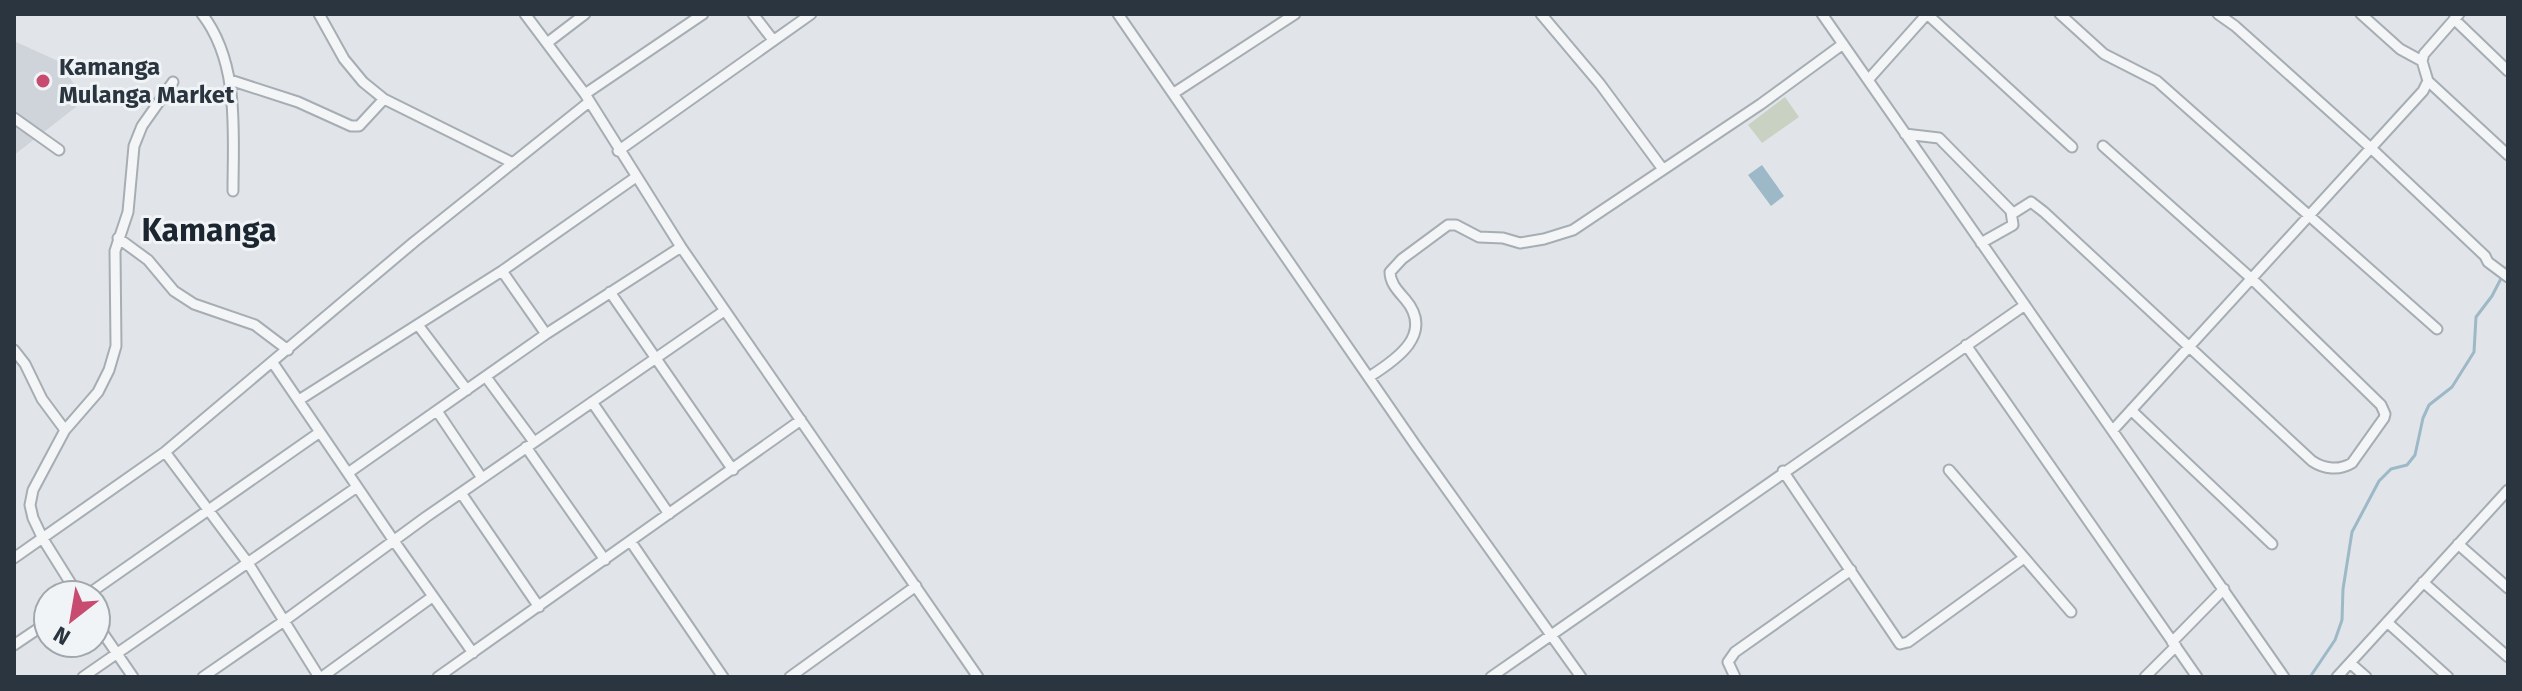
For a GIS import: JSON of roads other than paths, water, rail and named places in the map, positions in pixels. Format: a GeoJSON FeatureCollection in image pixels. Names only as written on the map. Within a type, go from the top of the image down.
{"type":"FeatureCollection","features":[{"type":"Feature","properties":{"kind":"street"},"geometry":{"type":"LineString","coordinates":[[202,14],[216,32],[230,80],[235,143],[233,191]]}},
{"type":"Feature","properties":{"kind":"street"},"geometry":{"type":"LineString","coordinates":[[319,14],[344,59],[363,82],[384,99],[513,163]]}},
{"type":"Feature","properties":{"kind":"street"},"geometry":{"type":"LineString","coordinates":[[525,14],[587,98],[618,151],[724,311],[978,677]]}},
{"type":"Feature","properties":{"kind":"street"},"geometry":{"type":"LineString","coordinates":[[547,43],[585,14]]}},
{"type":"Feature","properties":{"kind":"street"},"geometry":{"type":"LineString","coordinates":[[14,558],[165,452],[587,98],[703,14]]}},
{"type":"Feature","properties":{"kind":"street"},"geometry":{"type":"LineString","coordinates":[[753,14],[773,40]]}},
{"type":"Feature","properties":{"kind":"street"},"geometry":{"type":"LineString","coordinates":[[618,151],[811,14]]}},
{"type":"Feature","properties":{"kind":"street"},"geometry":{"type":"LineString","coordinates":[[1118,14],[1581,677]]}},
{"type":"Feature","properties":{"kind":"street"},"geometry":{"type":"LineString","coordinates":[[1174,93],[1295,14]]}},
{"type":"Feature","properties":{"kind":"street"},"geometry":{"type":"LineString","coordinates":[[1541,14],[1600,84],[1662,168]]}},
{"type":"Feature","properties":{"kind":"street"},"geometry":{"type":"LineString","coordinates":[[1822,14],[2284,677]]}},
{"type":"Feature","properties":{"kind":"street"},"geometry":{"type":"LineString","coordinates":[[1868,80],[1927,14],[2072,147]]}},
{"type":"Feature","properties":{"kind":"street"},"geometry":{"type":"LineString","coordinates":[[2060,14],[2104,54],[2157,81],[2437,329]]}},
{"type":"Feature","properties":{"kind":"street"},"geometry":{"type":"LineString","coordinates":[[2218,14],[2372,149],[2488,262],[2508,277]]}},
{"type":"Feature","properties":{"kind":"street"},"geometry":{"type":"LineString","coordinates":[[2361,14],[2400,49],[2422,61]]}},
{"type":"Feature","properties":{"kind":"street"},"geometry":{"type":"LineString","coordinates":[[2508,71],[2457,17],[2424,54],[2422,61],[2428,81],[2508,155]]}},
{"type":"Feature","properties":{"kind":"street"},"geometry":{"type":"LineString","coordinates":[[1369,377],[1400,357],[1416,326],[1413,309],[1391,281],[1390,272],[1445,226],[1453,224],[1479,237],[1503,238],[1520,243],[1555,237],[1582,225],[1662,168],[1761,104],[1843,44]]}},
{"type":"Feature","properties":{"kind":"street"},"geometry":{"type":"LineString","coordinates":[[230,80],[298,102],[351,126],[359,126],[384,99]]}},
{"type":"Feature","properties":{"kind":"street"},"geometry":{"type":"LineString","coordinates":[[2113,430],[2372,149],[2423,91],[2428,81]]}},
{"type":"Feature","properties":{"kind":"street"},"geometry":{"type":"LineString","coordinates":[[68,579],[33,518],[30,505],[33,490],[65,430],[98,392],[109,370],[116,346],[113,268],[118,238],[128,212],[136,136],[173,82]]}},
{"type":"Feature","properties":{"kind":"street"},"geometry":{"type":"LineString","coordinates":[[14,118],[59,150]]}},
{"type":"Feature","properties":{"kind":"street"},"geometry":{"type":"LineString","coordinates":[[1905,134],[1939,138],[1992,189],[2012,214],[2013,225],[1981,243]]}},
{"type":"Feature","properties":{"kind":"street"},"geometry":{"type":"LineString","coordinates":[[2012,214],[2031,202],[2044,212],[2312,461],[2333,468],[2352,463],[2384,418],[2384,410],[2252,279],[2103,146]]}},
{"type":"Feature","properties":{"kind":"street"},"geometry":{"type":"LineString","coordinates":[[299,400],[502,271],[636,177]]}},
{"type":"Feature","properties":{"kind":"street"},"geometry":{"type":"LineString","coordinates":[[118,238],[148,260],[174,291],[194,304],[255,325],[288,350]]}},
{"type":"Feature","properties":{"kind":"street"},"geometry":{"type":"LineString","coordinates":[[348,473],[546,334],[681,247]]}},
{"type":"Feature","properties":{"kind":"street"},"geometry":{"type":"LineString","coordinates":[[502,271],[546,334]]}},
{"type":"Feature","properties":{"kind":"street"},"geometry":{"type":"LineString","coordinates":[[610,292],[733,470]]}},
{"type":"Feature","properties":{"kind":"street"},"geometry":{"type":"LineString","coordinates":[[1491,677],[2025,305]]}},
{"type":"Feature","properties":{"kind":"street"},"geometry":{"type":"LineString","coordinates":[[203,677],[530,444],[724,311]]}},
{"type":"Feature","properties":{"kind":"street"},"geometry":{"type":"LineString","coordinates":[[418,325],[467,390]]}},
{"type":"Feature","properties":{"kind":"street"},"geometry":{"type":"LineString","coordinates":[[1966,345],[2197,677]]}},
{"type":"Feature","properties":{"kind":"street"},"geometry":{"type":"LineString","coordinates":[[14,350],[25,364],[46,406],[65,430]]}},
{"type":"Feature","properties":{"kind":"street"},"geometry":{"type":"LineString","coordinates":[[273,363],[473,653]]}},
{"type":"Feature","properties":{"kind":"street"},"geometry":{"type":"LineString","coordinates":[[486,377],[605,560]]}},
{"type":"Feature","properties":{"kind":"street"},"geometry":{"type":"LineString","coordinates":[[592,402],[669,514]]}},
{"type":"Feature","properties":{"kind":"street"},"geometry":{"type":"LineString","coordinates":[[2131,410],[2272,544]]}},
{"type":"Feature","properties":{"kind":"street"},"geometry":{"type":"LineString","coordinates":[[437,411],[482,478]]}},
{"type":"Feature","properties":{"kind":"street"},"geometry":{"type":"LineString","coordinates":[[438,677],[801,420]]}},
{"type":"Feature","properties":{"kind":"street"},"geometry":{"type":"LineString","coordinates":[[110,579],[320,432]]}},
{"type":"Feature","properties":{"kind":"street"},"geometry":{"type":"LineString","coordinates":[[165,452],[248,563],[321,677],[432,597]]}},
{"type":"Feature","properties":{"kind":"street"},"geometry":{"type":"LineString","coordinates":[[1949,470],[2071,612]]}},
{"type":"Feature","properties":{"kind":"street"},"geometry":{"type":"LineString","coordinates":[[1783,471],[1900,644],[2024,558]]}},
{"type":"Feature","properties":{"kind":"street"},"geometry":{"type":"LineString","coordinates":[[83,677],[357,487]]}},
{"type":"Feature","properties":{"kind":"street"},"geometry":{"type":"LineString","coordinates":[[2337,677],[2508,490]]}},
{"type":"Feature","properties":{"kind":"street"},"geometry":{"type":"LineString","coordinates":[[461,493],[539,607]]}},
{"type":"Feature","properties":{"kind":"street"},"geometry":{"type":"LineString","coordinates":[[2498,501],[2508,511]]}},
{"type":"Feature","properties":{"kind":"street"},"geometry":{"type":"LineString","coordinates":[[631,542],[723,677]]}},
{"type":"Feature","properties":{"kind":"street"},"geometry":{"type":"LineString","coordinates":[[2458,544],[2508,588]]}},
{"type":"Feature","properties":{"kind":"street"},"geometry":{"type":"LineString","coordinates":[[1735,677],[1728,662],[1735,652],[1851,570]]}},
{"type":"Feature","properties":{"kind":"street"},"geometry":{"type":"LineString","coordinates":[[2423,582],[2508,657]]}},
{"type":"Feature","properties":{"kind":"street"},"geometry":{"type":"LineString","coordinates":[[790,677],[916,586]]}},
{"type":"Feature","properties":{"kind":"street"},"geometry":{"type":"LineString","coordinates":[[2145,677],[2224,589]]}},
{"type":"Feature","properties":{"kind":"street"},"geometry":{"type":"LineString","coordinates":[[2387,622],[2448,677]]}},
{"type":"Feature","properties":{"kind":"street"},"geometry":{"type":"LineString","coordinates":[[14,645],[32,633]]}},
{"type":"Feature","properties":{"kind":"street"},"geometry":{"type":"LineString","coordinates":[[112,647],[133,677]]}},
{"type":"Feature","properties":{"kind":"street"},"geometry":{"type":"LineString","coordinates":[[2350,663],[2366,677]]}},
{"type":"Feature","properties":{"kind":"water"},"geometry":{"type":"Polygon","coordinates":[[[1762,165],[1784,196],[1771,206],[1748,175],[1762,165]]]}},
{"type":"Feature","properties":{"kind":"waterway"},"geometry":{"type":"LineString","coordinates":[[2310,677],[2335,640],[2342,620],[2343,589],[2352,532],[2379,481],[2391,469],[2407,465],[2415,455],[2429,405],[2452,387],[2474,352],[2476,317],[2492,296],[2508,265]]}},
{"type":"Feature","properties":{"kind":"place","name":"Kamanga Mulanga Market"},"geometry":{"type":"Point","coordinates":[43,81]}},
{"type":"Feature","properties":{"kind":"district","name":"Kamanga"},"geometry":{"type":"Point","coordinates":[209,230]}}]}
